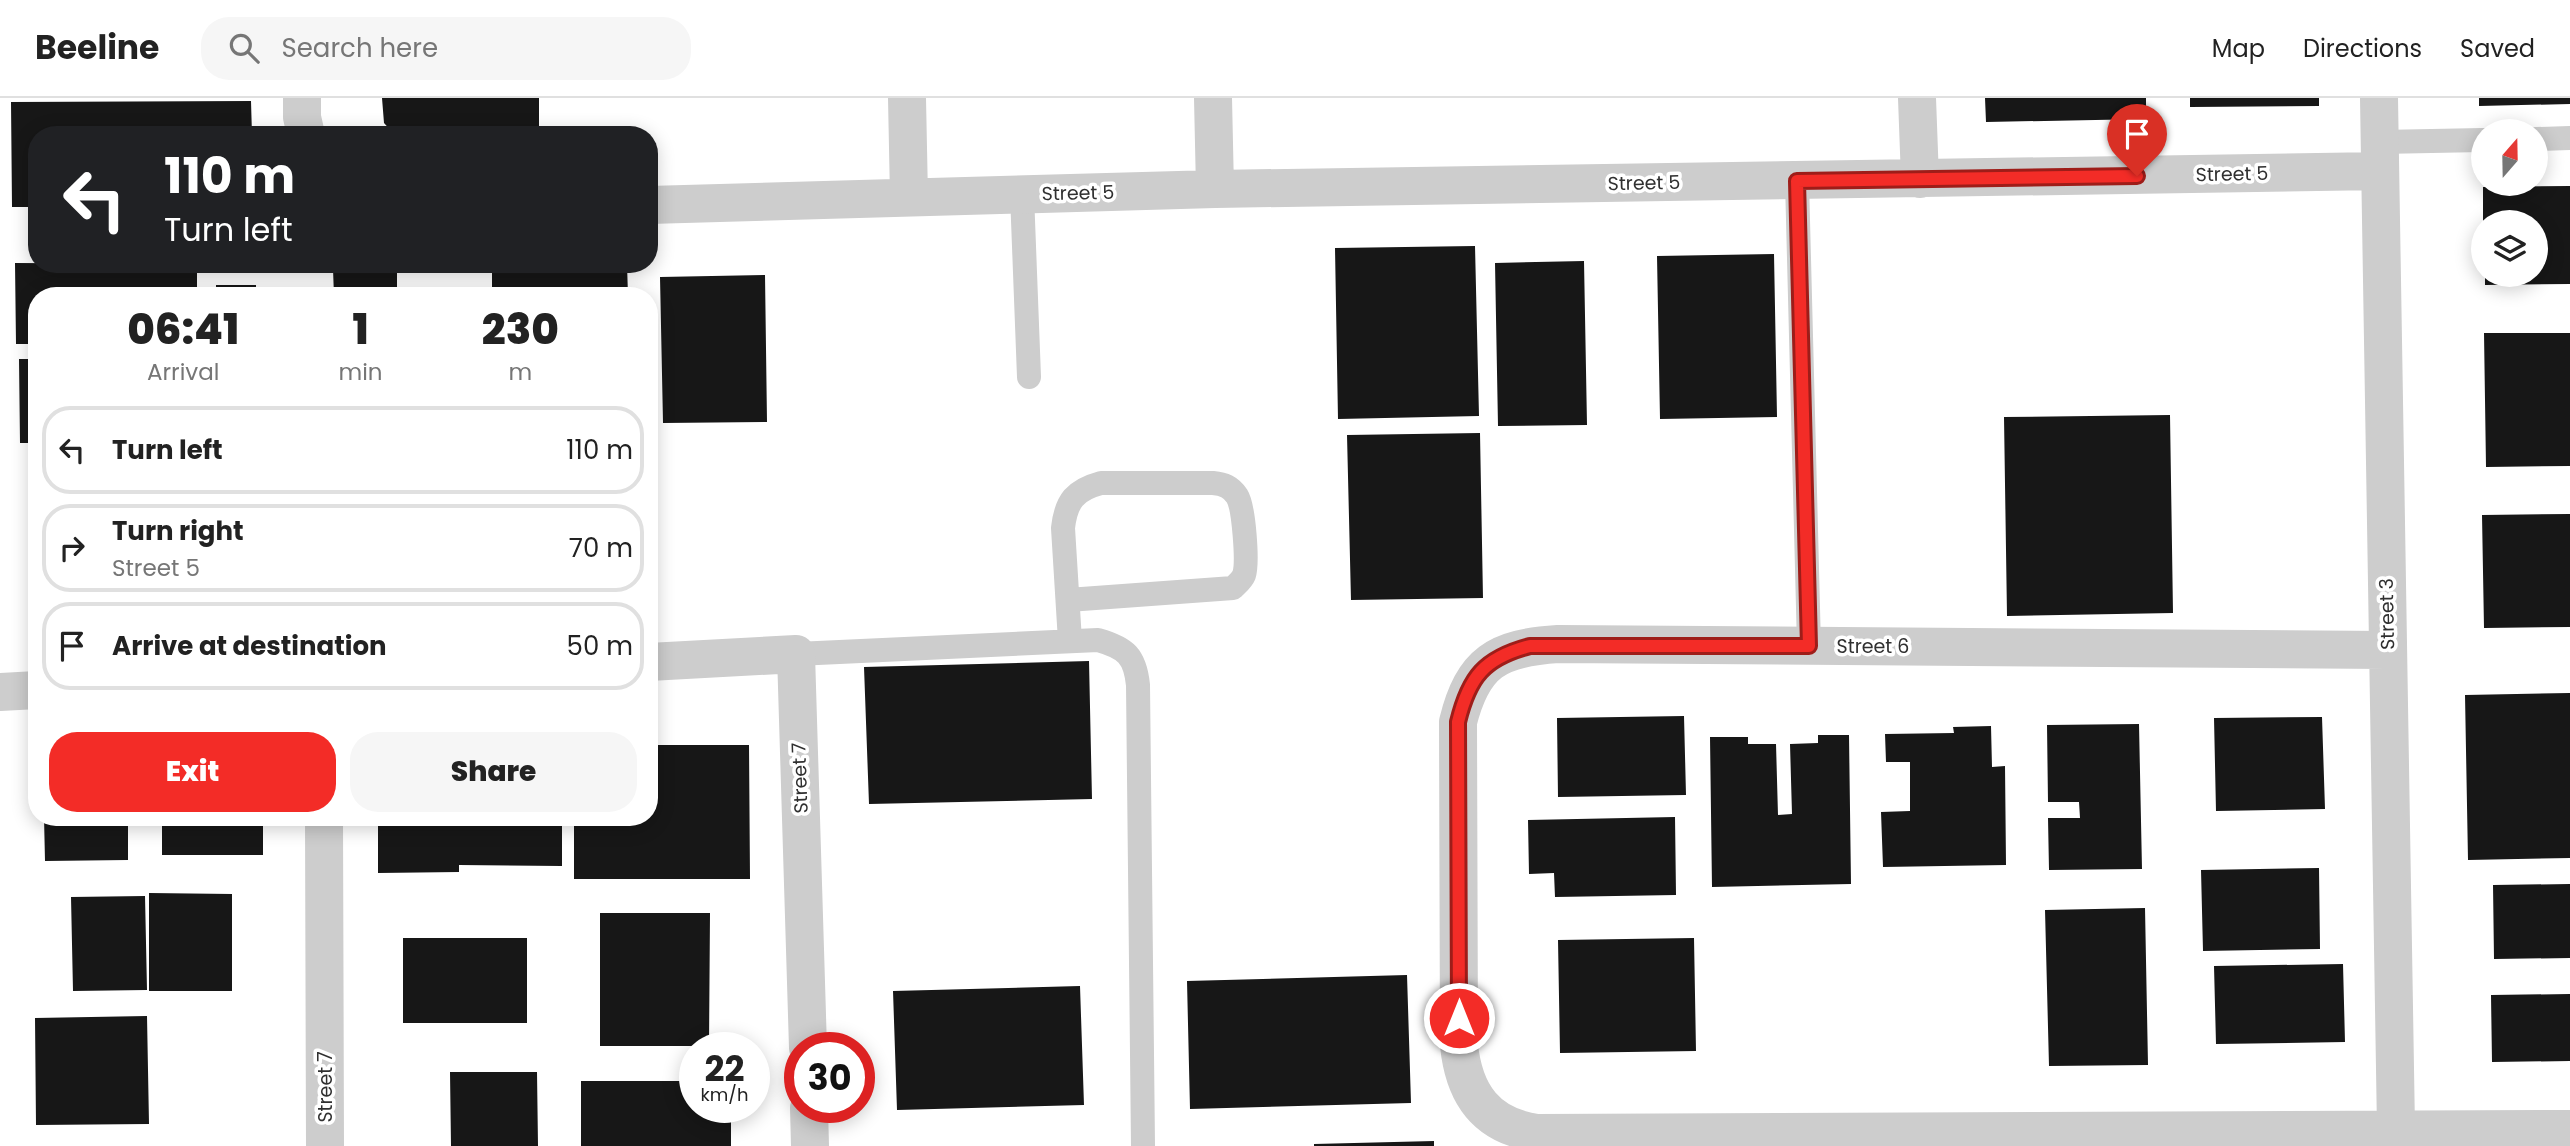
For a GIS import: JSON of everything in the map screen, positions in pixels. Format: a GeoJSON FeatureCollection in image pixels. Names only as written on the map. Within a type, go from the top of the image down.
{"type":"FeatureCollection","features":[{"type":"Feature","properties":{"kind":"street"},"geometry":{"type":"LineString","coordinates":[[302,98],[304,126]]}},
{"type":"Feature","properties":{"kind":"street"},"geometry":{"type":"LineString","coordinates":[[907,98],[909,197]]}},
{"type":"Feature","properties":{"kind":"street"},"geometry":{"type":"LineString","coordinates":[[1213,98],[1215,190]]}},
{"type":"Feature","properties":{"kind":"street"},"geometry":{"type":"LineString","coordinates":[[1917,98],[1920,179]]}},
{"type":"Feature","properties":{"kind":"street","name":"Street 3"},"geometry":{"type":"LineString","coordinates":[[2379,98],[2396,1129]]}},
{"type":"Feature","properties":{"kind":"street","name":"Street 5"},"geometry":{"type":"LineString","coordinates":[[658,205],[1215,190],[1920,179],[2380,156]]}},
{"type":"Feature","properties":{"kind":"street","name":"Street 6"},"geometry":{"type":"LineString","coordinates":[[2387,650],[1530,646],[1512,651],[1485,667],[1475,677],[1467,691],[1458,722],[1459,1045],[1467,1085],[1486,1112],[1501,1123],[1520,1131],[1576,1140],[2570,1129]]}},
{"type":"Feature","properties":{"kind":"street"},"geometry":{"type":"LineString","coordinates":[[658,662],[796,654]]}},
{"type":"Feature","properties":{"kind":"street","name":"Street 7"},"geometry":{"type":"LineString","coordinates":[[796,654],[808,1032]]}},
{"type":"Feature","properties":{"kind":"street"},"geometry":{"type":"LineString","coordinates":[[0,692],[28,690]]}},
{"type":"Feature","properties":{"kind":"street","name":"Street 7"},"geometry":{"type":"LineString","coordinates":[[324,826],[325,1146]]}},
{"type":"Feature","properties":{"kind":"street"},"geometry":{"type":"LineString","coordinates":[[809,1123],[810,1146]]}},
{"type":"Feature","properties":{"kind":"lane"},"geometry":{"type":"LineString","coordinates":[[2548,139],[2570,138]]}},
{"type":"Feature","properties":{"kind":"lane"},"geometry":{"type":"LineString","coordinates":[[2380,156],[2471,142]]}},
{"type":"Feature","properties":{"kind":"lane"},"geometry":{"type":"LineString","coordinates":[[1797,181],[1809,646]]}},
{"type":"Feature","properties":{"kind":"lane"},"geometry":{"type":"LineString","coordinates":[[1022,194],[1029,377]]}},
{"type":"Feature","properties":{"kind":"lane"},"geometry":{"type":"LineString","coordinates":[[1068,600],[1233,588],[1244,574],[1245,564],[1239,499],[1224,484],[1213,483],[1101,483],[1085,487],[1073,497],[1065,512],[1063,528],[1070,641]]}},
{"type":"Feature","properties":{"kind":"lane"},"geometry":{"type":"LineString","coordinates":[[796,654],[1098,640],[1115,644],[1130,656],[1137,674],[1143,1146]]}},
{"type":"Feature","properties":{"kind":"building"},"geometry":{"type":"Polygon","coordinates":[[[382,98],[539,98],[539,126],[387,126],[384,123],[382,98]]]}},
{"type":"Feature","properties":{"kind":"building"},"geometry":{"type":"Polygon","coordinates":[[[1985,98],[2146,98],[2146,119],[1986,122],[1985,98]]]}},
{"type":"Feature","properties":{"kind":"building"},"geometry":{"type":"Polygon","coordinates":[[[2190,98],[2319,98],[2319,106],[2190,107],[2190,98]]]}},
{"type":"Feature","properties":{"kind":"building"},"geometry":{"type":"Polygon","coordinates":[[[2479,98],[2570,98],[2570,104],[2479,106],[2479,98]]]}},
{"type":"Feature","properties":{"kind":"building"},"geometry":{"type":"Polygon","coordinates":[[[251,101],[252,126],[28,126],[28,207],[12,207],[11,102],[251,101]]]}},
{"type":"Feature","properties":{"kind":"building"},"geometry":{"type":"Polygon","coordinates":[[[2548,186],[2570,186],[2570,284],[2548,284],[2548,210],[2483,210],[2483,196],[2548,196],[2548,186]]]}},
{"type":"Feature","properties":{"kind":"building"},"geometry":{"type":"Polygon","coordinates":[[[1475,246],[1479,416],[1338,419],[1335,248],[1475,246]]]}},
{"type":"Feature","properties":{"kind":"building"},"geometry":{"type":"Polygon","coordinates":[[[1774,254],[1777,417],[1660,419],[1657,256],[1774,254]]]}},
{"type":"Feature","properties":{"kind":"building"},"geometry":{"type":"Polygon","coordinates":[[[1584,261],[1587,425],[1498,426],[1495,263],[1584,261]]]}},
{"type":"Feature","properties":{"kind":"building"},"geometry":{"type":"Polygon","coordinates":[[[15,263],[28,263],[28,273],[197,273],[197,287],[28,287],[28,344],[16,344],[15,263]]]}},
{"type":"Feature","properties":{"kind":"building"},"geometry":{"type":"Polygon","coordinates":[[[333,273],[397,273],[397,287],[334,287],[333,273]]]}},
{"type":"Feature","properties":{"kind":"building"},"geometry":{"type":"Polygon","coordinates":[[[492,273],[627,273],[628,287],[492,287],[492,273]]]}},
{"type":"Feature","properties":{"kind":"building"},"geometry":{"type":"Polygon","coordinates":[[[765,275],[767,422],[663,423],[660,277],[765,275]]]}},
{"type":"Feature","properties":{"kind":"building"},"geometry":{"type":"Polygon","coordinates":[[[216,285],[256,285],[256,287],[216,285]]]}},
{"type":"Feature","properties":{"kind":"building"},"geometry":{"type":"Polygon","coordinates":[[[2484,333],[2570,333],[2570,466],[2486,467],[2484,333]]]}},
{"type":"Feature","properties":{"kind":"building"},"geometry":{"type":"Polygon","coordinates":[[[19,359],[28,359],[28,443],[20,443],[19,359]]]}},
{"type":"Feature","properties":{"kind":"building"},"geometry":{"type":"Polygon","coordinates":[[[2170,415],[2173,613],[2007,616],[2004,417],[2170,415]]]}},
{"type":"Feature","properties":{"kind":"building"},"geometry":{"type":"Polygon","coordinates":[[[1480,433],[1483,598],[1351,600],[1347,435],[1480,433]]]}},
{"type":"Feature","properties":{"kind":"building"},"geometry":{"type":"Polygon","coordinates":[[[2570,514],[2570,627],[2484,628],[2482,515],[2570,514]]]}},
{"type":"Feature","properties":{"kind":"building"},"geometry":{"type":"Polygon","coordinates":[[[1089,661],[1092,799],[869,804],[864,667],[1089,661]]]}},
{"type":"Feature","properties":{"kind":"building"},"geometry":{"type":"Polygon","coordinates":[[[2570,693],[2570,858],[2468,860],[2465,695],[2570,693]]]}},
{"type":"Feature","properties":{"kind":"building"},"geometry":{"type":"Polygon","coordinates":[[[1684,716],[1686,795],[1558,797],[1557,718],[1684,716]]]}},
{"type":"Feature","properties":{"kind":"building"},"geometry":{"type":"Polygon","coordinates":[[[2322,717],[2325,809],[2216,811],[2214,718],[2322,717]]]}},
{"type":"Feature","properties":{"kind":"building"},"geometry":{"type":"Polygon","coordinates":[[[2139,724],[2142,869],[2049,870],[2048,818],[2080,818],[2079,802],[2048,802],[2047,725],[2139,724]]]}},
{"type":"Feature","properties":{"kind":"building"},"geometry":{"type":"Polygon","coordinates":[[[1991,726],[1992,767],[2005,766],[2006,865],[1883,867],[1881,812],[1910,811],[1910,762],[1886,762],[1885,734],[1954,733],[1953,727],[1991,726]]]}},
{"type":"Feature","properties":{"kind":"building"},"geometry":{"type":"Polygon","coordinates":[[[1818,735],[1849,735],[1851,884],[1712,887],[1710,737],[1748,737],[1748,744],[1776,744],[1778,815],[1792,814],[1790,744],[1818,743],[1818,735]]]}},
{"type":"Feature","properties":{"kind":"building"},"geometry":{"type":"Polygon","coordinates":[[[658,745],[749,745],[750,879],[574,879],[574,826],[658,826],[658,745]]]}},
{"type":"Feature","properties":{"kind":"building"},"geometry":{"type":"Polygon","coordinates":[[[1675,817],[1676,895],[1555,897],[1554,873],[1529,874],[1528,820],[1675,817]]]}},
{"type":"Feature","properties":{"kind":"building"},"geometry":{"type":"Polygon","coordinates":[[[44,826],[128,826],[128,860],[45,861],[44,826]]]}},
{"type":"Feature","properties":{"kind":"building"},"geometry":{"type":"Polygon","coordinates":[[[162,826],[263,826],[263,855],[162,855],[162,826]]]}},
{"type":"Feature","properties":{"kind":"building"},"geometry":{"type":"Polygon","coordinates":[[[378,826],[562,826],[562,866],[459,865],[459,872],[378,873],[378,826]]]}},
{"type":"Feature","properties":{"kind":"building"},"geometry":{"type":"Polygon","coordinates":[[[2319,868],[2320,949],[2203,951],[2201,870],[2319,868]]]}},
{"type":"Feature","properties":{"kind":"building"},"geometry":{"type":"Polygon","coordinates":[[[2570,884],[2570,958],[2494,959],[2493,885],[2570,884]]]}},
{"type":"Feature","properties":{"kind":"building"},"geometry":{"type":"Polygon","coordinates":[[[149,893],[232,894],[232,991],[149,991],[149,893]]]}},
{"type":"Feature","properties":{"kind":"building"},"geometry":{"type":"Polygon","coordinates":[[[145,896],[147,990],[73,991],[71,897],[145,896]]]}},
{"type":"Feature","properties":{"kind":"building"},"geometry":{"type":"Polygon","coordinates":[[[2145,908],[2148,1065],[2049,1066],[2045,910],[2145,908]]]}},
{"type":"Feature","properties":{"kind":"building"},"geometry":{"type":"Polygon","coordinates":[[[600,913],[710,913],[709,1032],[679,1032],[679,1046],[600,1046],[600,913]]]}},
{"type":"Feature","properties":{"kind":"building"},"geometry":{"type":"Polygon","coordinates":[[[403,938],[527,938],[527,1023],[403,1023],[403,938]]]}},
{"type":"Feature","properties":{"kind":"building"},"geometry":{"type":"Polygon","coordinates":[[[1694,938],[1696,1051],[1560,1053],[1558,940],[1694,938]]]}},
{"type":"Feature","properties":{"kind":"building"},"geometry":{"type":"Polygon","coordinates":[[[2343,964],[2345,1042],[2216,1044],[2214,966],[2343,964]]]}},
{"type":"Feature","properties":{"kind":"building"},"geometry":{"type":"Polygon","coordinates":[[[1407,975],[1411,1103],[1190,1109],[1187,981],[1407,975]]]}},
{"type":"Feature","properties":{"kind":"building"},"geometry":{"type":"Polygon","coordinates":[[[1080,986],[1084,1105],[897,1110],[893,991],[1080,986]]]}},
{"type":"Feature","properties":{"kind":"building"},"geometry":{"type":"Polygon","coordinates":[[[2570,994],[2570,1061],[2492,1062],[2491,995],[2570,994]]]}},
{"type":"Feature","properties":{"kind":"building"},"geometry":{"type":"Polygon","coordinates":[[[147,1016],[149,1124],[36,1125],[35,1018],[147,1016]]]}},
{"type":"Feature","properties":{"kind":"building"},"geometry":{"type":"Polygon","coordinates":[[[450,1072],[537,1072],[538,1146],[451,1146],[450,1072]]]}},
{"type":"Feature","properties":{"kind":"building"},"geometry":{"type":"Polygon","coordinates":[[[581,1081],[679,1081],[679,1123],[731,1123],[731,1146],[581,1146],[581,1081]]]}},
{"type":"Feature","properties":{"kind":"building"},"geometry":{"type":"Polygon","coordinates":[[[1434,1141],[1434,1146],[1314,1146],[1314,1144],[1434,1141]]]}},
{"type":"Feature","properties":{"kind":"route"},"geometry":{"type":"LineString","coordinates":[[1459,1018],[1458,722],[1467,691],[1475,677],[1499,657],[1530,646],[1809,646],[1797,181],[2137,176]]}}]}
